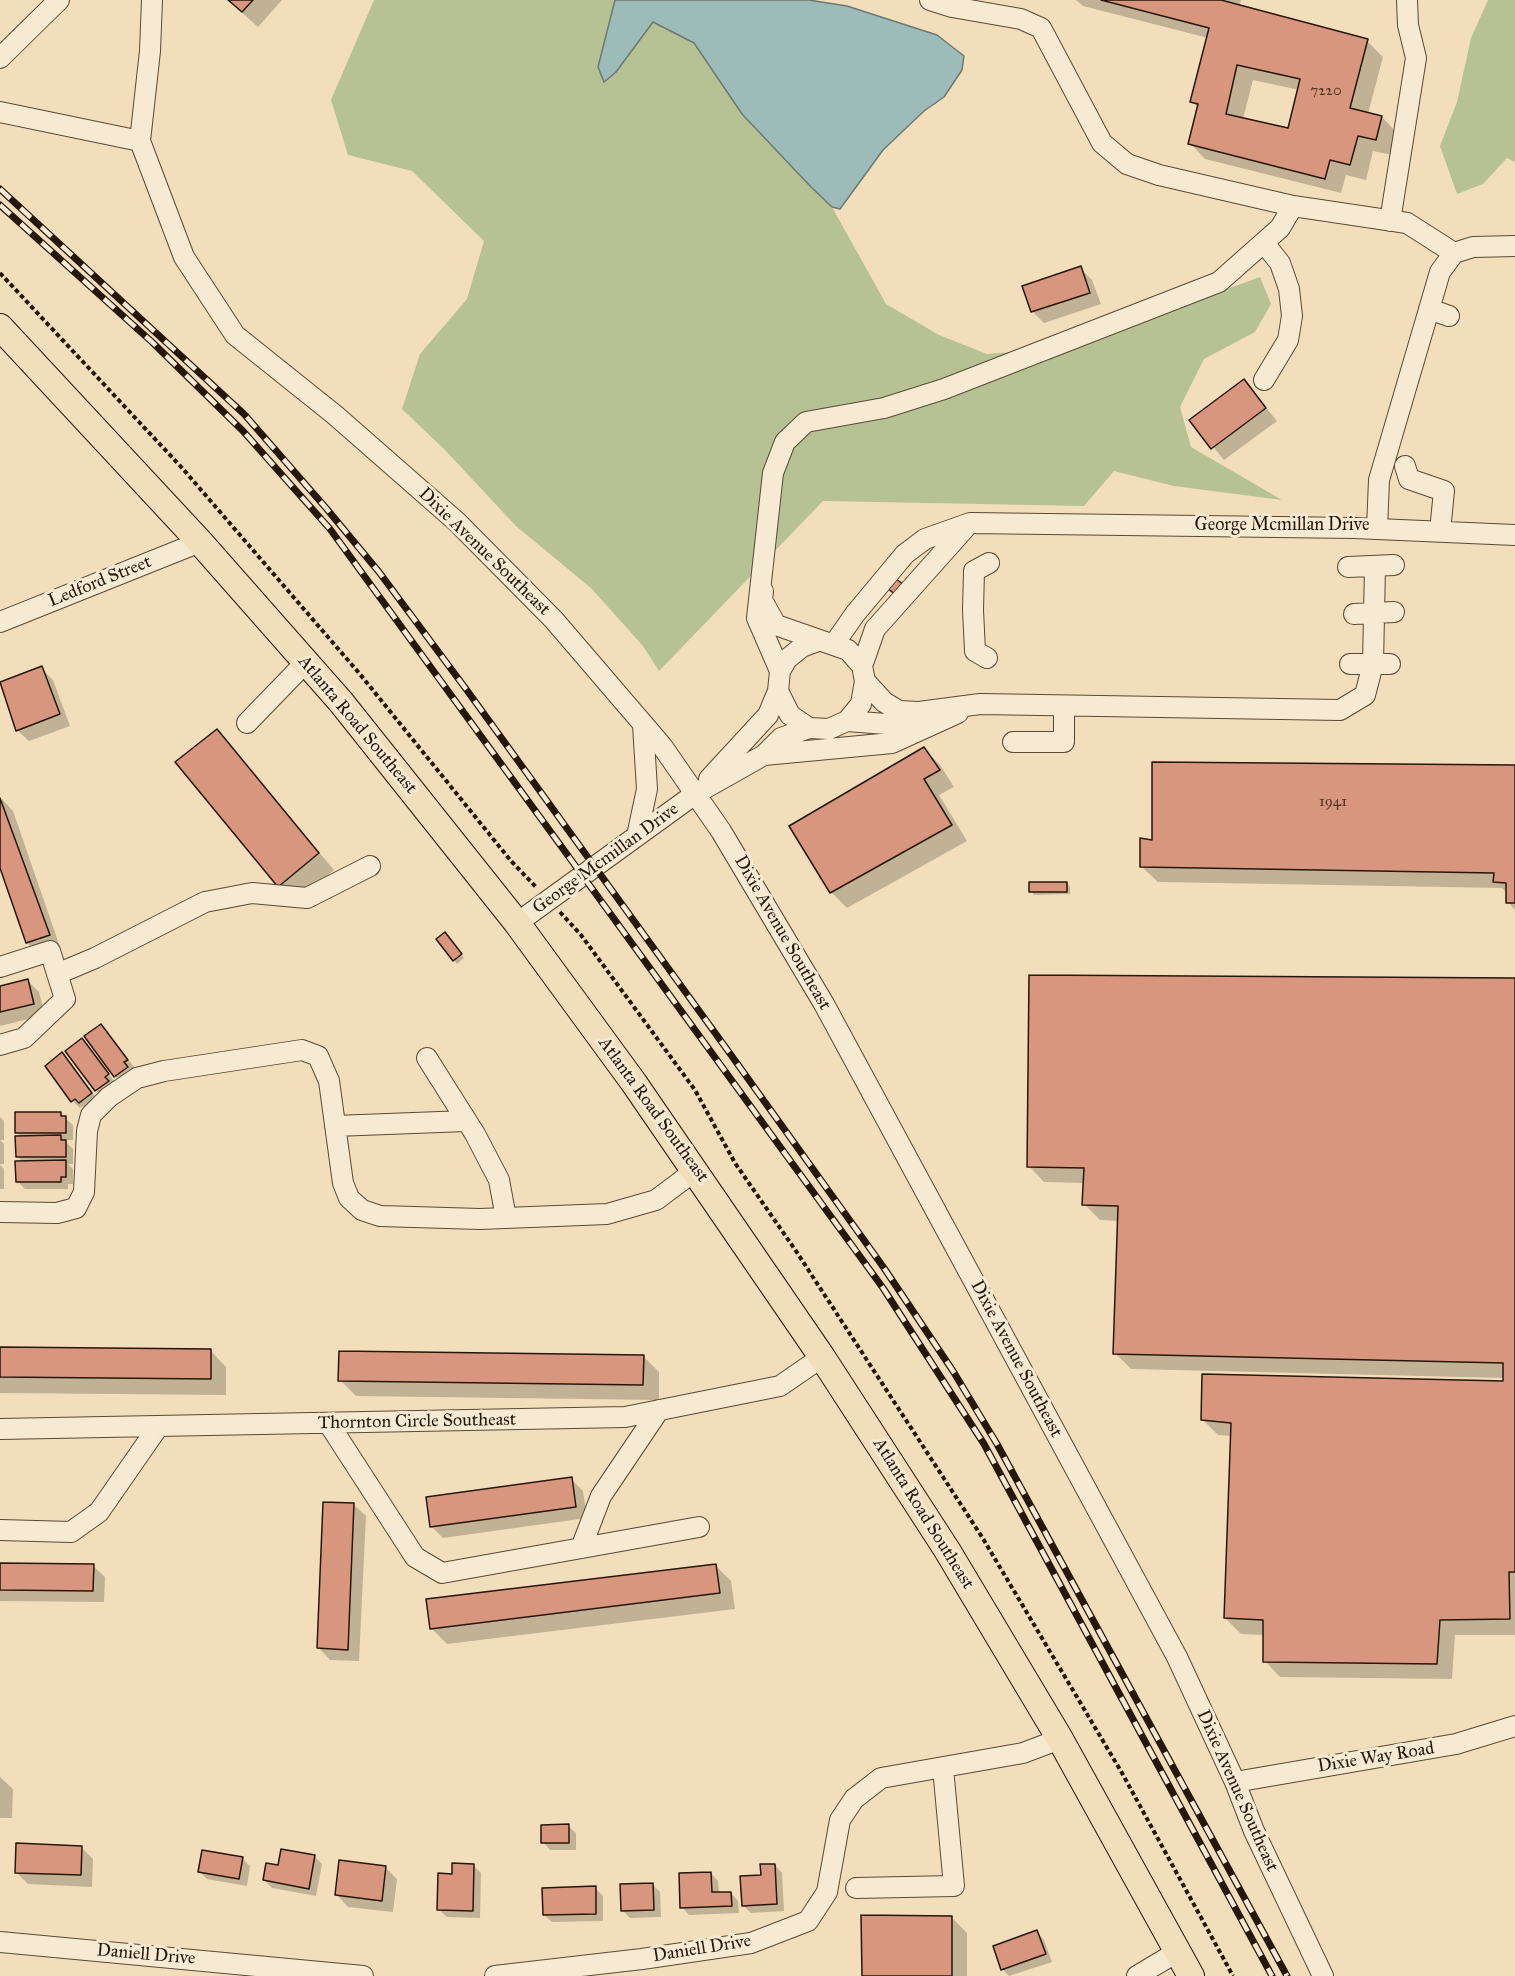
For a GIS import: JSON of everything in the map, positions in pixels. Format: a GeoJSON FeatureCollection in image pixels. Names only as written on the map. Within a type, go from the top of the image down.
{"type":"FeatureCollection","features":[{"type":"Feature","properties":{"kind":"main road","name":"Atlanta Road Southeast"},"geometry":{"type":"LineString","coordinates":[[0,327],[200,542],[341,702],[517,923],[696,1170],[822,1357],[946,1550],[1060,1739],[1191,1976]]}},
{"type":"Feature","properties":{"kind":"street"},"geometry":{"type":"LineString","coordinates":[[0,58],[59,0]]}},
{"type":"Feature","properties":{"kind":"street"},"geometry":{"type":"LineString","coordinates":[[0,112],[140,141],[150,51],[152,0]]}},
{"type":"Feature","properties":{"kind":"street"},"geometry":{"type":"LineString","coordinates":[[930,0],[952,7],[1021,20],[1041,28],[1102,143],[1127,164],[1159,176],[1293,206],[1407,223],[1454,253],[1473,247],[1515,246]]}},
{"type":"Feature","properties":{"kind":"street"},"geometry":{"type":"LineString","coordinates":[[1390,221],[1416,58],[1408,25],[1407,0]]}},
{"type":"Feature","properties":{"kind":"street","name":"Dixie Avenue Southeast"},"geometry":{"type":"LineString","coordinates":[[140,141],[184,257],[235,335],[335,415],[457,522],[554,620],[662,746],[721,831],[824,1004],[1177,1657],[1235,1782],[1254,1831],[1323,1976]]}},
{"type":"Feature","properties":{"kind":"street"},"geometry":{"type":"LineString","coordinates":[[780,671],[757,618],[773,472],[785,442],[806,422],[884,408],[944,388],[1219,282],[1280,228],[1293,206]]}},
{"type":"Feature","properties":{"kind":"street"},"geometry":{"type":"LineString","coordinates":[[1264,243],[1280,263],[1288,289],[1292,316],[1288,340],[1264,380]]}},
{"type":"Feature","properties":{"kind":"street","name":"George Mcmillan Drive"},"geometry":{"type":"LineString","coordinates":[[695,794],[768,715],[778,691],[780,671],[787,659],[801,647],[826,643],[855,614],[905,554],[925,540],[970,523],[1377,529],[1379,480],[1440,272],[1454,253]]}},
{"type":"Feature","properties":{"kind":"street"},"geometry":{"type":"LineString","coordinates":[[1429,309],[1449,316]]}},
{"type":"Feature","properties":{"kind":"street"},"geometry":{"type":"LineString","coordinates":[[1405,466],[1409,479],[1444,491],[1440,531]]}},
{"type":"Feature","properties":{"kind":"street"},"geometry":{"type":"LineString","coordinates":[[773,472],[762,600],[776,625],[848,650],[884,702],[899,711],[919,712],[980,704],[1340,710],[1365,694],[1381,664],[1373,613],[1384,566],[1348,567]]}},
{"type":"Feature","properties":{"kind":"street"},"geometry":{"type":"LineString","coordinates":[[847,721],[861,704],[863,673],[875,629],[970,523]]}},
{"type":"Feature","properties":{"kind":"street"},"geometry":{"type":"LineString","coordinates":[[1377,529],[1515,535]]}},
{"type":"Feature","properties":{"kind":"street","name":"Ledford Street"},"geometry":{"type":"LineString","coordinates":[[0,622],[200,542]]}},
{"type":"Feature","properties":{"kind":"street"},"geometry":{"type":"LineString","coordinates":[[987,658],[975,651],[973,610],[975,571],[989,563]]}},
{"type":"Feature","properties":{"kind":"street"},"geometry":{"type":"LineString","coordinates":[[1354,614],[1394,612]]}},
{"type":"Feature","properties":{"kind":"street"},"geometry":{"type":"LineString","coordinates":[[247,723],[306,662]]}},
{"type":"Feature","properties":{"kind":"street"},"geometry":{"type":"LineString","coordinates":[[1350,664],[1381,664]]}},
{"type":"Feature","properties":{"kind":"street"},"geometry":{"type":"LineString","coordinates":[[778,691],[790,715],[809,728]]}},
{"type":"Feature","properties":{"kind":"street","name":"George Mcmillan Drive"},"geometry":{"type":"LineString","coordinates":[[764,754],[892,743],[980,704]]}},
{"type":"Feature","properties":{"kind":"street"},"geometry":{"type":"LineString","coordinates":[[1013,742],[1064,742],[1064,706]]}},
{"type":"Feature","properties":{"kind":"street","name":"George Mcmillan Drive"},"geometry":{"type":"LineString","coordinates":[[517,923],[695,794],[764,754],[782,738],[809,728],[829,729],[847,721],[927,727]]}},
{"type":"Feature","properties":{"kind":"street"},"geometry":{"type":"LineString","coordinates":[[637,836],[648,789],[643,725]]}},
{"type":"Feature","properties":{"kind":"street"},"geometry":{"type":"LineString","coordinates":[[57,974],[95,958],[205,902],[252,893],[307,898],[370,866]]}},
{"type":"Feature","properties":{"kind":"street"},"geometry":{"type":"LineString","coordinates":[[0,967],[50,951],[65,999],[24,1038],[0,1045]]}},
{"type":"Feature","properties":{"kind":"street"},"geometry":{"type":"LineString","coordinates":[[0,1212],[57,1213],[76,1208],[84,1191],[87,1131],[91,1115],[109,1097],[137,1078],[164,1071],[302,1050],[318,1056],[329,1081],[343,1183],[350,1198],[362,1210],[380,1216],[506,1218],[607,1214],[632,1209],[656,1200],[696,1170]]}},
{"type":"Feature","properties":{"kind":"street"},"geometry":{"type":"LineString","coordinates":[[427,1058],[499,1179],[506,1218]]}},
{"type":"Feature","properties":{"kind":"street"},"geometry":{"type":"LineString","coordinates":[[335,1126],[466,1121]]}},
{"type":"Feature","properties":{"kind":"street","name":"Thornton Circle Southeast"},"geometry":{"type":"LineString","coordinates":[[0,1429],[625,1417],[780,1386],[822,1357]]}},
{"type":"Feature","properties":{"kind":"street"},"geometry":{"type":"LineString","coordinates":[[581,1548],[601,1496],[659,1410]]}},
{"type":"Feature","properties":{"kind":"street"},"geometry":{"type":"LineString","coordinates":[[329,1424],[415,1557],[442,1573],[699,1527]]}},
{"type":"Feature","properties":{"kind":"street"},"geometry":{"type":"LineString","coordinates":[[0,1530],[71,1532],[99,1512],[158,1427]]}},
{"type":"Feature","properties":{"kind":"street","name":"Dixie Way Road"},"geometry":{"type":"LineString","coordinates":[[1235,1782],[1456,1744],[1515,1726]]}},
{"type":"Feature","properties":{"kind":"street","name":"Daniell Drive"},"geometry":{"type":"LineString","coordinates":[[495,1976],[619,1962],[752,1943],[808,1921],[827,1892],[840,1820],[854,1799],[881,1778],[1023,1753],[1060,1739]]}},
{"type":"Feature","properties":{"kind":"street"},"geometry":{"type":"LineString","coordinates":[[856,1888],[954,1886],[943,1768]]}},
{"type":"Feature","properties":{"kind":"street","name":"Daniell Drive"},"geometry":{"type":"LineString","coordinates":[[0,1942],[363,1976]]}},
{"type":"Feature","properties":{"kind":"street"},"geometry":{"type":"LineString","coordinates":[[1137,1976],[1178,1952]]}},
{"type":"Feature","properties":{"kind":"green space"},"geometry":{"type":"Polygon","coordinates":[[[374,0],[615,0],[598,67],[616,72],[653,21],[694,43],[742,114],[832,207],[886,304],[939,335],[987,354],[1063,348],[1260,277],[1271,304],[1255,332],[1204,359],[1180,407],[1191,447],[1282,500],[1174,486],[1114,471],[1084,506],[823,501],[659,671],[643,646],[591,588],[516,526],[445,450],[402,409],[420,354],[467,299],[484,241],[412,171],[348,155],[331,100],[374,0]]]}},
{"type":"Feature","properties":{"kind":"green space"},"geometry":{"type":"Polygon","coordinates":[[[1488,0],[1515,0],[1515,162],[1507,158],[1483,184],[1457,194],[1440,146],[1457,102],[1471,38],[1488,0]]]}},
{"type":"Feature","properties":{"kind":"water"},"geometry":{"type":"Polygon","coordinates":[[[615,0],[809,0],[847,6],[937,35],[964,56],[962,70],[944,97],[924,111],[883,150],[840,209],[832,207],[811,187],[742,114],[694,43],[653,22],[616,72],[604,82],[598,67],[615,0]]]}},
{"type":"Feature","properties":{"kind":"building"},"geometry":{"type":"Polygon","coordinates":[[[228,0],[253,0],[242,12],[228,0]]]}},
{"type":"Feature","properties":{"kind":"building"},"geometry":{"type":"Polygon","coordinates":[[[1101,0],[1221,0],[1368,39],[1350,108],[1382,116],[1376,140],[1358,136],[1350,165],[1330,160],[1325,179],[1188,144],[1198,104],[1190,102],[1209,28],[1101,0]],[[1237,65],[1226,114],[1288,128],[1300,79],[1237,65]]]}},
{"type":"Feature","properties":{"kind":"building"},"geometry":{"type":"Polygon","coordinates":[[[1081,266],[1090,293],[1031,312],[1022,286],[1081,266]]]}},
{"type":"Feature","properties":{"kind":"building"},"geometry":{"type":"Polygon","coordinates":[[[1244,379],[1266,408],[1211,449],[1189,420],[1244,379]]]}},
{"type":"Feature","properties":{"kind":"building"},"geometry":{"type":"Polygon","coordinates":[[[895,578],[904,585],[896,595],[887,588],[895,578]]]}},
{"type":"Feature","properties":{"kind":"building"},"geometry":{"type":"Polygon","coordinates":[[[42,666],[60,714],[16,731],[0,682],[42,666]]]}},
{"type":"Feature","properties":{"kind":"building"},"geometry":{"type":"Polygon","coordinates":[[[217,729],[319,853],[278,887],[175,762],[217,729]]]}},
{"type":"Feature","properties":{"kind":"building"},"geometry":{"type":"Polygon","coordinates":[[[924,747],[940,770],[924,779],[952,825],[830,893],[789,826],[924,747]]]}},
{"type":"Feature","properties":{"kind":"building"},"geometry":{"type":"Polygon","coordinates":[[[1152,762],[1515,765],[1515,903],[1506,903],[1506,883],[1493,882],[1494,873],[1140,867],[1140,838],[1152,840],[1152,762]]]}},
{"type":"Feature","properties":{"kind":"building"},"geometry":{"type":"Polygon","coordinates":[[[0,798],[50,935],[26,943],[0,868],[0,798]]]}},
{"type":"Feature","properties":{"kind":"building"},"geometry":{"type":"Polygon","coordinates":[[[1029,882],[1067,882],[1067,892],[1029,892],[1029,882]]]}},
{"type":"Feature","properties":{"kind":"building"},"geometry":{"type":"Polygon","coordinates":[[[445,932],[462,954],[453,961],[436,939],[445,932]]]}},
{"type":"Feature","properties":{"kind":"building"},"geometry":{"type":"Polygon","coordinates":[[[1029,975],[1515,978],[1515,1572],[1509,1572],[1510,1619],[1440,1620],[1437,1664],[1263,1662],[1263,1620],[1224,1618],[1231,1423],[1201,1420],[1202,1374],[1503,1381],[1503,1363],[1113,1354],[1118,1206],[1082,1205],[1084,1168],[1027,1167],[1029,975]]]}},
{"type":"Feature","properties":{"kind":"building"},"geometry":{"type":"Polygon","coordinates":[[[28,979],[34,1004],[0,1012],[0,986],[28,979]]]}},
{"type":"Feature","properties":{"kind":"building"},"geometry":{"type":"Polygon","coordinates":[[[101,1024],[128,1060],[124,1062],[128,1067],[114,1077],[84,1036],[101,1024]]]}},
{"type":"Feature","properties":{"kind":"building"},"geometry":{"type":"Polygon","coordinates":[[[82,1038],[109,1074],[105,1077],[109,1081],[95,1091],[65,1051],[82,1038]]]}},
{"type":"Feature","properties":{"kind":"building"},"geometry":{"type":"Polygon","coordinates":[[[62,1052],[92,1093],[79,1103],[75,1099],[71,1102],[45,1066],[62,1052]]]}},
{"type":"Feature","properties":{"kind":"building"},"geometry":{"type":"Polygon","coordinates":[[[15,1112],[61,1112],[61,1116],[66,1116],[66,1133],[15,1133],[15,1112]]]}},
{"type":"Feature","properties":{"kind":"building"},"geometry":{"type":"Polygon","coordinates":[[[61,1135],[61,1140],[66,1140],[66,1157],[16,1157],[15,1136],[61,1135]]]}},
{"type":"Feature","properties":{"kind":"building"},"geometry":{"type":"Polygon","coordinates":[[[66,1160],[66,1177],[61,1177],[61,1182],[16,1182],[15,1161],[66,1160]]]}},
{"type":"Feature","properties":{"kind":"building"},"geometry":{"type":"Polygon","coordinates":[[[0,1347],[211,1349],[211,1379],[0,1377],[0,1347]]]}},
{"type":"Feature","properties":{"kind":"building"},"geometry":{"type":"Polygon","coordinates":[[[339,1351],[644,1355],[643,1385],[338,1381],[339,1351]]]}},
{"type":"Feature","properties":{"kind":"building"},"geometry":{"type":"Polygon","coordinates":[[[572,1477],[576,1507],[430,1527],[426,1497],[572,1477]]]}},
{"type":"Feature","properties":{"kind":"building"},"geometry":{"type":"Polygon","coordinates":[[[323,1502],[354,1503],[348,1650],[317,1648],[323,1502]]]}},
{"type":"Feature","properties":{"kind":"building"},"geometry":{"type":"Polygon","coordinates":[[[0,1563],[94,1564],[93,1591],[0,1590],[0,1563]]]}},
{"type":"Feature","properties":{"kind":"building"},"geometry":{"type":"Polygon","coordinates":[[[716,1564],[720,1593],[430,1629],[426,1599],[716,1564]]]}},
{"type":"Feature","properties":{"kind":"building"},"geometry":{"type":"Polygon","coordinates":[[[569,1824],[569,1843],[541,1843],[541,1825],[569,1824]]]}},
{"type":"Feature","properties":{"kind":"building"},"geometry":{"type":"Polygon","coordinates":[[[16,1843],[82,1846],[81,1875],[15,1873],[16,1843]]]}},
{"type":"Feature","properties":{"kind":"building"},"geometry":{"type":"Polygon","coordinates":[[[281,1849],[315,1855],[309,1889],[263,1880],[266,1863],[278,1865],[281,1849]]]}},
{"type":"Feature","properties":{"kind":"building"},"geometry":{"type":"Polygon","coordinates":[[[202,1850],[243,1857],[239,1879],[198,1872],[202,1850]]]}},
{"type":"Feature","properties":{"kind":"building"},"geometry":{"type":"Polygon","coordinates":[[[339,1860],[386,1866],[382,1901],[335,1895],[339,1860]]]}},
{"type":"Feature","properties":{"kind":"building"},"geometry":{"type":"Polygon","coordinates":[[[452,1863],[474,1864],[473,1911],[437,1910],[438,1873],[452,1874],[452,1863]]]}},
{"type":"Feature","properties":{"kind":"building"},"geometry":{"type":"Polygon","coordinates":[[[760,1864],[775,1864],[777,1904],[742,1906],[740,1876],[761,1875],[760,1864]]]}},
{"type":"Feature","properties":{"kind":"building"},"geometry":{"type":"Polygon","coordinates":[[[711,1872],[712,1892],[731,1892],[732,1906],[680,1908],[679,1873],[711,1872]]]}},
{"type":"Feature","properties":{"kind":"building"},"geometry":{"type":"Polygon","coordinates":[[[653,1883],[654,1910],[621,1911],[620,1884],[653,1883]]]}},
{"type":"Feature","properties":{"kind":"building"},"geometry":{"type":"Polygon","coordinates":[[[596,1886],[596,1914],[543,1915],[542,1888],[596,1886]]]}},
{"type":"Feature","properties":{"kind":"building"},"geometry":{"type":"Polygon","coordinates":[[[861,1915],[952,1916],[952,1976],[862,1976],[861,1915]]]}},
{"type":"Feature","properties":{"kind":"building"},"geometry":{"type":"Polygon","coordinates":[[[1037,1930],[1046,1954],[1001,1970],[993,1946],[1037,1930]]]}},
{"type":"Feature","properties":{"kind":"railway"},"geometry":{"type":"LineString","coordinates":[[0,189],[244,414],[326,508],[379,572],[466,689],[726,1048],[884,1268],[953,1371],[997,1444],[1287,1976]]}},
{"type":"Feature","properties":{"kind":"railway"},"geometry":{"type":"LineString","coordinates":[[0,205],[152,342],[243,431],[330,529],[883,1288],[984,1444],[1272,1976]]}}]}
